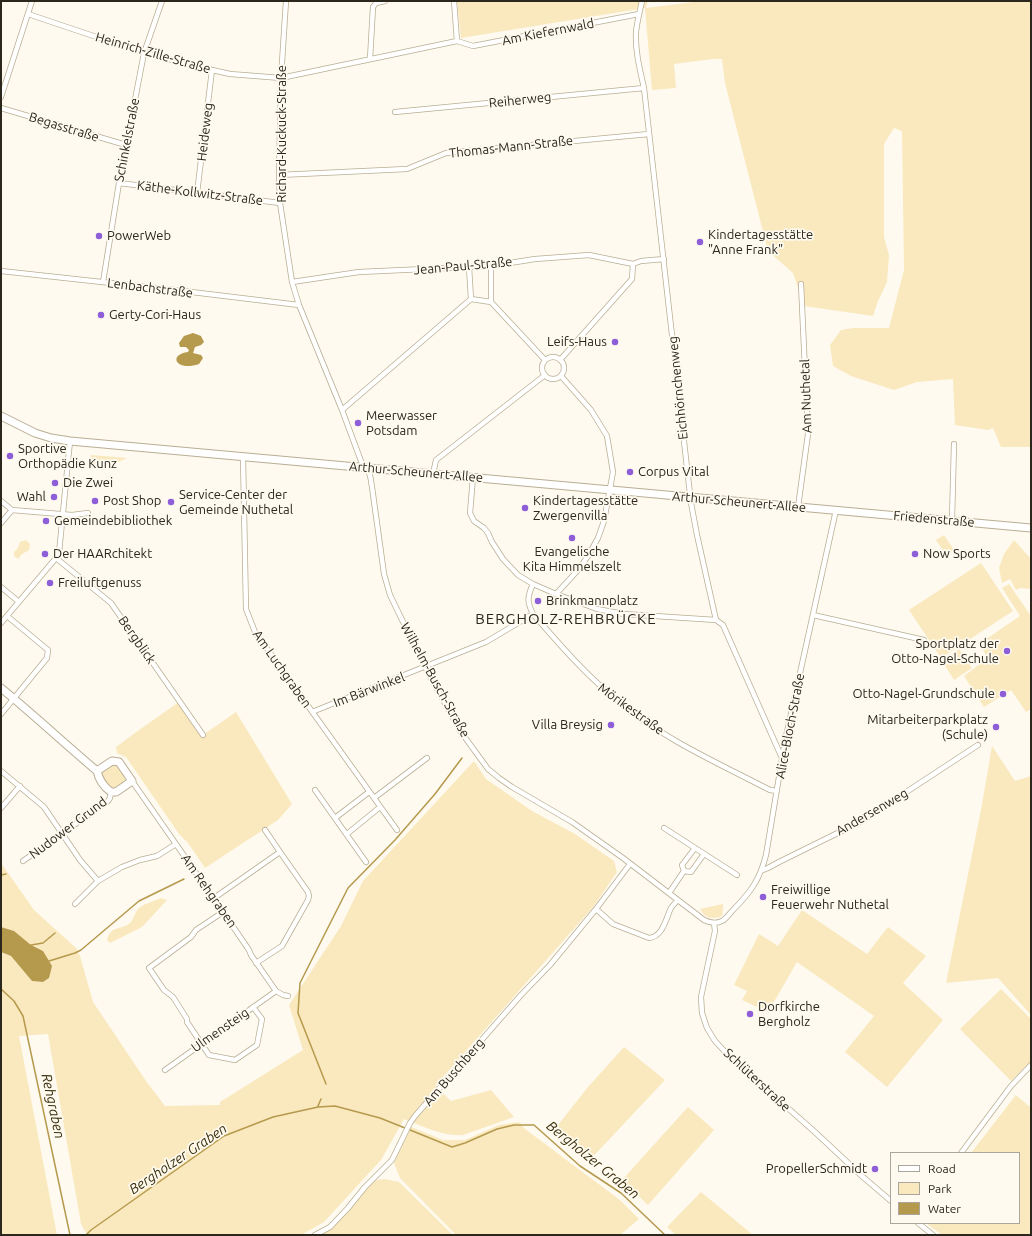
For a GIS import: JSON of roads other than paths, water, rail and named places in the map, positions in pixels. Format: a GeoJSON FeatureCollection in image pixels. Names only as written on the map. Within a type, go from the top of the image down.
{"type":"FeatureCollection","features":[{"type":"Feature","properties":{"kind":"main road","name":"Arthur-Scheunert-Allee"},"geometry":{"type":"LineString","coordinates":[[1,416],[35,433],[51,438],[70,441],[836,510]]}},
{"type":"Feature","properties":{"kind":"main road","name":"Friedenstraße"},"geometry":{"type":"LineString","coordinates":[[836,510],[1031,528]]}},
{"type":"Feature","properties":{"kind":"main road"},"geometry":{"type":"LineString","coordinates":[[1,688],[97,771],[98,776],[106,789],[116,792],[132,781]]}},
{"type":"Feature","properties":{"kind":"main road","name":"Am Rehgraben"},"geometry":{"type":"LineString","coordinates":[[97,771],[112,761],[119,762],[132,781]]}},
{"type":"Feature","properties":{"kind":"street"},"geometry":{"type":"LineString","coordinates":[[1,97],[32,1]]}},
{"type":"Feature","properties":{"kind":"street","name":"Schinkelstraße"},"geometry":{"type":"LineString","coordinates":[[104,282],[119,183],[144,53],[162,1]]}},
{"type":"Feature","properties":{"kind":"street","name":"Richard-Kuckuck-Straße"},"geometry":{"type":"LineString","coordinates":[[286,1],[281,78],[278,175],[280,203],[292,282],[299,305],[359,456],[365,467]]}},
{"type":"Feature","properties":{"kind":"street"},"geometry":{"type":"LineString","coordinates":[[370,60],[373,7],[376,3],[385,1]]}},
{"type":"Feature","properties":{"kind":"street"},"geometry":{"type":"LineString","coordinates":[[454,1],[457,41]]}},
{"type":"Feature","properties":{"kind":"street","name":"Eichhörnchenweg"},"geometry":{"type":"LineString","coordinates":[[642,1],[636,32],[636,46],[638,63],[644,88],[691,497],[697,535],[716,620],[723,625],[782,758]]}},
{"type":"Feature","properties":{"kind":"street","name":"Heinrich-Zille-Straße"},"geometry":{"type":"LineString","coordinates":[[28,14],[144,53],[230,74],[281,78]]}},
{"type":"Feature","properties":{"kind":"street","name":"Am Kiefernwald"},"geometry":{"type":"LineString","coordinates":[[281,78],[457,41],[473,46],[639,14]]}},
{"type":"Feature","properties":{"kind":"street","name":"Heideweg"},"geometry":{"type":"LineString","coordinates":[[197,193],[212,70]]}},
{"type":"Feature","properties":{"kind":"street","name":"Reiherweg"},"geometry":{"type":"LineString","coordinates":[[395,112],[644,88]]}},
{"type":"Feature","properties":{"kind":"street","name":"Begasstraße"},"geometry":{"type":"LineString","coordinates":[[1,108],[126,145]]}},
{"type":"Feature","properties":{"kind":"street","name":"Thomas-Mann-Straße"},"geometry":{"type":"LineString","coordinates":[[278,175],[407,169],[446,153],[649,134]]}},
{"type":"Feature","properties":{"kind":"street","name":"Käthe-Kollwitz-Straße"},"geometry":{"type":"LineString","coordinates":[[119,183],[280,203]]}},
{"type":"Feature","properties":{"kind":"street","name":"Jean-Paul-Straße"},"geometry":{"type":"LineString","coordinates":[[292,282],[359,272],[492,266],[535,259],[589,255],[632,264]]}},
{"type":"Feature","properties":{"kind":"street"},"geometry":{"type":"LineString","coordinates":[[560,360],[632,279],[632,264],[641,261],[664,259]]}},
{"type":"Feature","properties":{"kind":"street"},"geometry":{"type":"LineString","coordinates":[[491,302],[492,266]]}},
{"type":"Feature","properties":{"kind":"street"},"geometry":{"type":"LineString","coordinates":[[469,267],[471,299]]}},
{"type":"Feature","properties":{"kind":"street","name":"Lenbachstraße"},"geometry":{"type":"LineString","coordinates":[[1,271],[299,305]]}},
{"type":"Feature","properties":{"kind":"street","name":"Am Nuthetal"},"geometry":{"type":"LineString","coordinates":[[798,507],[808,434],[801,284]]}},
{"type":"Feature","properties":{"kind":"street"},"geometry":{"type":"LineString","coordinates":[[342,410],[471,299],[491,302],[545,360]]}},
{"type":"Feature","properties":{"kind":"street"},"geometry":{"type":"LineString","coordinates":[[552,357],[560,360],[564,367],[561,376],[553,379],[545,376],[542,368],[545,360],[552,357]]}},
{"type":"Feature","properties":{"kind":"street"},"geometry":{"type":"LineString","coordinates":[[433,474],[436,460],[545,376]]}},
{"type":"Feature","properties":{"kind":"street"},"geometry":{"type":"LineString","coordinates":[[556,594],[579,569],[598,538],[604,520],[613,472],[607,436],[591,410],[561,376]]}},
{"type":"Feature","properties":{"kind":"street"},"geometry":{"type":"LineString","coordinates":[[1,623],[56,558],[60,549],[70,441]]}},
{"type":"Feature","properties":{"kind":"street"},"geometry":{"type":"LineString","coordinates":[[952,520],[954,444]]}},
{"type":"Feature","properties":{"kind":"street","name":"Am Luchgraben"},"geometry":{"type":"LineString","coordinates":[[243,457],[246,609],[254,632],[397,830]]}},
{"type":"Feature","properties":{"kind":"street","name":"Wilhelm-Busch-Straße"},"geometry":{"type":"LineString","coordinates":[[365,467],[370,475],[384,574],[390,595],[425,667],[461,732],[488,768],[508,784],[572,822],[704,920],[714,923]]}},
{"type":"Feature","properties":{"kind":"street"},"geometry":{"type":"LineString","coordinates":[[473,477],[470,513],[474,522],[484,528],[503,558],[518,575],[533,584],[597,609],[624,614],[716,620]]}},
{"type":"Feature","properties":{"kind":"street"},"geometry":{"type":"LineString","coordinates":[[1,501],[12,510],[64,514],[88,513]]}},
{"type":"Feature","properties":{"kind":"street"},"geometry":{"type":"LineString","coordinates":[[1,522],[12,510]]}},
{"type":"Feature","properties":{"kind":"street","name":"Alice-Bloch-Straße"},"geometry":{"type":"LineString","coordinates":[[714,923],[723,921],[743,900],[763,870],[782,758],[836,510]]}},
{"type":"Feature","properties":{"kind":"street","name":"Bergblick"},"geometry":{"type":"LineString","coordinates":[[56,558],[111,603],[203,735]]}},
{"type":"Feature","properties":{"kind":"street","name":"Mörikestraße"},"geometry":{"type":"LineString","coordinates":[[533,584],[528,596],[533,614],[594,681],[625,707],[655,729],[770,790],[777,791]]}},
{"type":"Feature","properties":{"kind":"street"},"geometry":{"type":"LineString","coordinates":[[1,587],[19,602]]}},
{"type":"Feature","properties":{"kind":"street","name":"Im Bärwinkel"},"geometry":{"type":"LineString","coordinates":[[312,712],[486,642],[533,614]]}},
{"type":"Feature","properties":{"kind":"street"},"geometry":{"type":"LineString","coordinates":[[813,615],[924,640]]}},
{"type":"Feature","properties":{"kind":"street"},"geometry":{"type":"LineString","coordinates":[[1,714],[47,658],[48,650],[7,616]]}},
{"type":"Feature","properties":{"kind":"street","name":"Andersenweg"},"geometry":{"type":"LineString","coordinates":[[763,870],[862,821],[978,745]]}},
{"type":"Feature","properties":{"kind":"street"},"geometry":{"type":"LineString","coordinates":[[374,798],[427,758]]}},
{"type":"Feature","properties":{"kind":"street"},"geometry":{"type":"LineString","coordinates":[[1,771],[44,807],[80,860],[98,881]]}},
{"type":"Feature","properties":{"kind":"street","name":"Am Rehgraben"},"geometry":{"type":"LineString","coordinates":[[132,781],[214,898],[276,991]]}},
{"type":"Feature","properties":{"kind":"street"},"geometry":{"type":"LineString","coordinates":[[1,808],[20,786]]}},
{"type":"Feature","properties":{"kind":"street"},"geometry":{"type":"LineString","coordinates":[[315,790],[366,862]]}},
{"type":"Feature","properties":{"kind":"street","name":"Nudower Grund"},"geometry":{"type":"LineString","coordinates":[[23,861],[108,801],[112,792]]}},
{"type":"Feature","properties":{"kind":"street"},"geometry":{"type":"LineString","coordinates":[[335,818],[369,792]]}},
{"type":"Feature","properties":{"kind":"street"},"geometry":{"type":"LineString","coordinates":[[347,834],[380,807]]}},
{"type":"Feature","properties":{"kind":"street"},"geometry":{"type":"LineString","coordinates":[[664,828],[738,875]]}},
{"type":"Feature","properties":{"kind":"street"},"geometry":{"type":"LineString","coordinates":[[256,963],[282,946],[309,896],[308,892],[265,830]]}},
{"type":"Feature","properties":{"kind":"street"},"geometry":{"type":"LineString","coordinates":[[76,904],[98,881],[122,867],[140,860],[157,856],[176,844]]}},
{"type":"Feature","properties":{"kind":"street"},"geometry":{"type":"LineString","coordinates":[[684,872],[682,866],[694,848]]}},
{"type":"Feature","properties":{"kind":"street"},"geometry":{"type":"LineString","coordinates":[[214,898],[280,852]]}},
{"type":"Feature","properties":{"kind":"street"},"geometry":{"type":"LineString","coordinates":[[684,872],[691,872],[704,854]]}},
{"type":"Feature","properties":{"kind":"street","name":"Am Buschberg"},"geometry":{"type":"LineString","coordinates":[[315,1235],[330,1227],[348,1208],[364,1187],[392,1160],[415,1116],[521,995],[550,965],[596,909],[630,864]]}},
{"type":"Feature","properties":{"kind":"street"},"geometry":{"type":"LineString","coordinates":[[668,893],[684,872]]}},
{"type":"Feature","properties":{"kind":"street"},"geometry":{"type":"LineString","coordinates":[[596,909],[613,924],[649,938],[654,938],[660,932],[672,907],[678,900]]}},
{"type":"Feature","properties":{"kind":"street"},"geometry":{"type":"LineString","coordinates":[[223,912],[196,930],[191,937],[149,968],[164,990],[173,997],[188,1019],[187,1022],[209,1055],[235,1060],[257,1045],[262,1019],[253,1007]]}},
{"type":"Feature","properties":{"kind":"street","name":"Schlüterstraße"},"geometry":{"type":"LineString","coordinates":[[714,923],[715,931],[701,997],[702,1013],[707,1028],[729,1056],[890,1200]]}},
{"type":"Feature","properties":{"kind":"street"},"geometry":{"type":"LineString","coordinates":[[276,991],[288,996]]}},
{"type":"Feature","properties":{"kind":"street","name":"Ulmensteig"},"geometry":{"type":"LineString","coordinates":[[165,1070],[276,991]]}},
{"type":"Feature","properties":{"kind":"street"},"geometry":{"type":"LineString","coordinates":[[962,1152],[1011,1086],[1031,1065]]}},
{"type":"Feature","properties":{"kind":"street"},"geometry":{"type":"LineString","coordinates":[[919,1224],[933,1235]]}},
{"type":"Feature","properties":{"kind":"water"},"geometry":{"type":"Polygon","coordinates":[[[193,333],[201,336],[204,342],[195,347],[193,353],[201,355],[203,358],[199,364],[191,366],[180,365],[176,359],[178,356],[188,352],[189,350],[186,347],[180,347],[179,343],[184,336],[193,333]]]}},
{"type":"Feature","properties":{"kind":"water"},"geometry":{"type":"Polygon","coordinates":[[[1,927],[14,931],[31,945],[43,951],[52,966],[49,978],[43,982],[32,981],[11,956],[1,952],[1,927]]]}},
{"type":"Feature","properties":{"kind":"waterway"},"geometry":{"type":"LineString","coordinates":[[326,1084],[298,1013],[300,983],[348,888],[395,840],[435,794],[462,758]]}},
{"type":"Feature","properties":{"kind":"waterway"},"geometry":{"type":"LineString","coordinates":[[1,875],[6,874]]}},
{"type":"Feature","properties":{"kind":"waterway"},"geometry":{"type":"LineString","coordinates":[[49,961],[81,950],[139,901],[184,879]]}},
{"type":"Feature","properties":{"kind":"waterway"},"geometry":{"type":"LineString","coordinates":[[31,945],[43,943],[55,933]]}},
{"type":"Feature","properties":{"kind":"waterway","name":"Rehgraben"},"geometry":{"type":"LineString","coordinates":[[1,989],[14,1001],[23,1016],[70,1235]]}},
{"type":"Feature","properties":{"kind":"waterway"},"geometry":{"type":"LineString","coordinates":[[318,1106],[321,1099]]}},
{"type":"Feature","properties":{"kind":"waterway","name":"Bergholzer Graben"},"geometry":{"type":"LineString","coordinates":[[86,1235],[224,1136],[273,1117],[318,1107],[335,1106],[380,1118],[405,1128]]}},
{"type":"Feature","properties":{"kind":"waterway","name":"Bergholzer Graben"},"geometry":{"type":"LineString","coordinates":[[410,1130],[452,1147],[497,1129],[514,1125],[534,1125],[580,1166],[621,1193],[665,1235]]}},
{"type":"Feature","properties":{"kind":"place","name":"PowerWeb"},"geometry":{"type":"Point","coordinates":[99,236]}},
{"type":"Feature","properties":{"kind":"place","name":"Kindertagesstätte \"Anne Frank\""},"geometry":{"type":"Point","coordinates":[700,242]}},
{"type":"Feature","properties":{"kind":"place","name":"Gerty-Cori-Haus"},"geometry":{"type":"Point","coordinates":[101,315]}},
{"type":"Feature","properties":{"kind":"place","name":"Leifs-Haus"},"geometry":{"type":"Point","coordinates":[615,342]}},
{"type":"Feature","properties":{"kind":"place","name":"Meerwasser Potsdam"},"geometry":{"type":"Point","coordinates":[358,423]}},
{"type":"Feature","properties":{"kind":"place","name":"Sportive Orthopädie Kunz"},"geometry":{"type":"Point","coordinates":[10,456]}},
{"type":"Feature","properties":{"kind":"place","name":"Corpus Vital"},"geometry":{"type":"Point","coordinates":[630,472]}},
{"type":"Feature","properties":{"kind":"place","name":"Die Zwei"},"geometry":{"type":"Point","coordinates":[55,483]}},
{"type":"Feature","properties":{"kind":"place","name":"Wahl"},"geometry":{"type":"Point","coordinates":[54,497]}},
{"type":"Feature","properties":{"kind":"place","name":"Post Shop"},"geometry":{"type":"Point","coordinates":[95,501]}},
{"type":"Feature","properties":{"kind":"place","name":"Service-Center der Gemeinde Nuthetal"},"geometry":{"type":"Point","coordinates":[171,502]}},
{"type":"Feature","properties":{"kind":"place","name":"Kindertagesstätte Zwergenvilla"},"geometry":{"type":"Point","coordinates":[525,508]}},
{"type":"Feature","properties":{"kind":"place","name":"Gemeindebibliothek"},"geometry":{"type":"Point","coordinates":[46,521]}},
{"type":"Feature","properties":{"kind":"place","name":"Evangelische Kita Himmelszelt"},"geometry":{"type":"Point","coordinates":[572,538]}},
{"type":"Feature","properties":{"kind":"place","name":"Der HAARchitekt"},"geometry":{"type":"Point","coordinates":[45,554]}},
{"type":"Feature","properties":{"kind":"place","name":"Now Sports"},"geometry":{"type":"Point","coordinates":[915,554]}},
{"type":"Feature","properties":{"kind":"place","name":"Freiluftgenuss"},"geometry":{"type":"Point","coordinates":[50,583]}},
{"type":"Feature","properties":{"kind":"place","name":"Brinkmannplatz"},"geometry":{"type":"Point","coordinates":[538,601]}},
{"type":"Feature","properties":{"kind":"place","name":"Sportplatz der Otto-Nagel-Schule"},"geometry":{"type":"Point","coordinates":[1007,651]}},
{"type":"Feature","properties":{"kind":"place","name":"Otto-Nagel-Grundschule"},"geometry":{"type":"Point","coordinates":[1003,694]}},
{"type":"Feature","properties":{"kind":"place","name":"Villa Breysig"},"geometry":{"type":"Point","coordinates":[611,725]}},
{"type":"Feature","properties":{"kind":"place","name":"Mitarbeiterparkplatz (Schule)"},"geometry":{"type":"Point","coordinates":[996,727]}},
{"type":"Feature","properties":{"kind":"place","name":"Freiwillige Feuerwehr Nuthetal"},"geometry":{"type":"Point","coordinates":[763,897]}},
{"type":"Feature","properties":{"kind":"place","name":"Dorfkirche Bergholz"},"geometry":{"type":"Point","coordinates":[750,1014]}},
{"type":"Feature","properties":{"kind":"place","name":"PropellerSchmidt"},"geometry":{"type":"Point","coordinates":[875,1169]}},
{"type":"Feature","properties":{"kind":"district","name":"BERGHOLZ-REHBRÜCKE"},"geometry":{"type":"Point","coordinates":[566,619]}}]}
